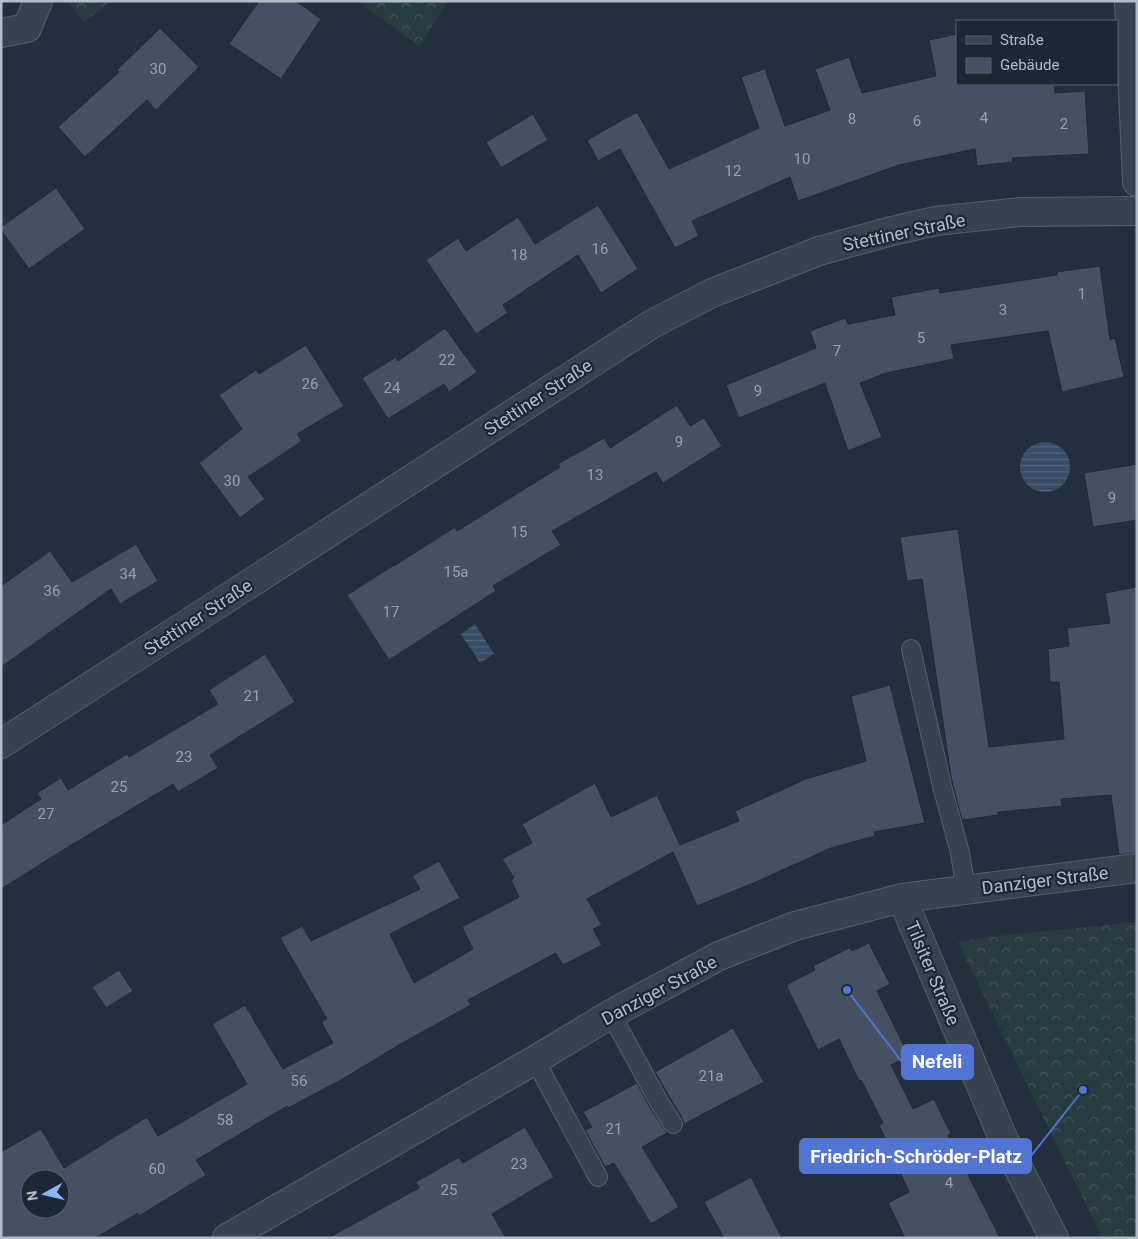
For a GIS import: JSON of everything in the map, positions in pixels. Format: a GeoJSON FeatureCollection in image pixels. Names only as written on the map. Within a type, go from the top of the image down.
{"type":"FeatureCollection","features":[{"type":"Feature","properties":{"kind":"street"},"geometry":{"type":"LineString","coordinates":[[1,32],[27,28],[38,1]]}},
{"type":"Feature","properties":{"kind":"street"},"geometry":{"type":"LineString","coordinates":[[1129,1],[1137,182]]}},
{"type":"Feature","properties":{"kind":"street","name":"Stettiner Straße"},"geometry":{"type":"LineString","coordinates":[[1,744],[652,324],[712,293],[819,251],[936,221],[1020,212],[1137,211]]}},
{"type":"Feature","properties":{"kind":"street","name":"Danziger Straße"},"geometry":{"type":"LineString","coordinates":[[227,1238],[611,1014],[719,956],[795,926],[902,898],[1137,868]]}},
{"type":"Feature","properties":{"kind":"street","name":"Tilsiter Straße"},"geometry":{"type":"LineString","coordinates":[[902,898],[1003,1138],[1054,1238]]}},
{"type":"Feature","properties":{"kind":"lane"},"geometry":{"type":"LineString","coordinates":[[911,650],[942,786],[960,853],[966,890]]}},
{"type":"Feature","properties":{"kind":"lane"},"geometry":{"type":"LineString","coordinates":[[611,1014],[673,1124]]}},
{"type":"Feature","properties":{"kind":"lane"},"geometry":{"type":"LineString","coordinates":[[535,1060],[598,1177]]}},
{"type":"Feature","properties":{"kind":"green space"},"geometry":{"type":"Polygon","coordinates":[[[68,1],[111,1],[84,22],[68,1]]]}},
{"type":"Feature","properties":{"kind":"green space"},"geometry":{"type":"Polygon","coordinates":[[[358,1],[448,1],[419,46],[358,1]]]}},
{"type":"Feature","properties":{"kind":"green space"},"geometry":{"type":"Polygon","coordinates":[[[1137,922],[1137,1238],[1102,1238],[958,942],[989,937],[1137,922]]]}},
{"type":"Feature","properties":{"kind":"water"},"geometry":{"type":"Polygon","coordinates":[[[1045,442],[1054,444],[1065,453],[1070,467],[1068,476],[1059,487],[1045,492],[1036,490],[1025,481],[1020,467],[1022,458],[1031,447],[1045,442]]]}},
{"type":"Feature","properties":{"kind":"water"},"geometry":{"type":"Polygon","coordinates":[[[475,624],[494,654],[480,663],[461,634],[475,624]]]}},
{"type":"Feature","properties":{"kind":"building"},"geometry":{"type":"Polygon","coordinates":[[[259,1],[296,1],[321,19],[281,79],[229,44],[259,1]]]}},
{"type":"Feature","properties":{"kind":"building"},"geometry":{"type":"Polygon","coordinates":[[[160,28],[199,67],[156,110],[147,100],[85,157],[58,127],[119,72],[117,70],[160,28]]]}},
{"type":"Feature","properties":{"kind":"building"},"geometry":{"type":"Polygon","coordinates":[[[956,34],[956,85],[1054,85],[1055,93],[1085,91],[1089,154],[1012,158],[1013,162],[977,166],[975,149],[899,165],[798,201],[790,177],[692,221],[699,236],[675,248],[620,149],[598,161],[587,140],[637,112],[669,169],[759,128],[741,77],[765,69],[785,126],[830,110],[815,69],[849,57],[862,93],[936,76],[929,40],[956,34]]]}},
{"type":"Feature","properties":{"kind":"building"},"geometry":{"type":"Polygon","coordinates":[[[533,114],[548,140],[501,168],[486,142],[533,114]]]}},
{"type":"Feature","properties":{"kind":"building"},"geometry":{"type":"Polygon","coordinates":[[[56,188],[85,229],[29,269],[1,230],[1,227],[56,188]]]}},
{"type":"Feature","properties":{"kind":"building"},"geometry":{"type":"Polygon","coordinates":[[[598,205],[638,269],[601,293],[578,255],[503,305],[508,313],[476,334],[426,260],[458,238],[466,251],[518,217],[535,244],[598,205]]]}},
{"type":"Feature","properties":{"kind":"building"},"geometry":{"type":"Polygon","coordinates":[[[1100,266],[1110,340],[1115,338],[1124,377],[1062,392],[1048,331],[951,345],[954,359],[886,373],[860,383],[882,437],[848,451],[825,383],[739,418],[726,385],[816,348],[810,331],[845,318],[848,324],[895,315],[891,297],[939,288],[940,293],[1057,275],[1057,272],[1100,266]]]}},
{"type":"Feature","properties":{"kind":"building"},"geometry":{"type":"Polygon","coordinates":[[[445,328],[477,372],[449,392],[444,384],[388,419],[362,378],[396,357],[398,361],[445,328]]]}},
{"type":"Feature","properties":{"kind":"building"},"geometry":{"type":"Polygon","coordinates":[[[306,345],[344,406],[297,434],[302,441],[248,477],[265,499],[240,518],[199,463],[242,429],[219,395],[256,370],[259,374],[306,345]]]}},
{"type":"Feature","properties":{"kind":"building"},"geometry":{"type":"Polygon","coordinates":[[[677,405],[690,426],[704,418],[722,446],[663,483],[656,472],[552,531],[561,545],[493,586],[496,591],[389,660],[347,595],[455,527],[457,531],[560,467],[558,464],[604,438],[610,448],[677,405]]]}},
{"type":"Feature","properties":{"kind":"building"},"geometry":{"type":"Polygon","coordinates":[[[1137,464],[1137,520],[1093,527],[1084,473],[1137,464]]]}},
{"type":"Feature","properties":{"kind":"building"},"geometry":{"type":"Polygon","coordinates":[[[958,529],[989,747],[1064,739],[1059,682],[1050,682],[1048,649],[1069,646],[1067,628],[1110,623],[1105,593],[1137,587],[1137,853],[1119,855],[1111,795],[1061,799],[1062,806],[998,812],[998,815],[962,820],[951,777],[922,579],[907,581],[900,537],[958,529]]]}},
{"type":"Feature","properties":{"kind":"building"},"geometry":{"type":"Polygon","coordinates":[[[136,544],[158,581],[120,604],[111,589],[1,667],[1,586],[50,551],[72,582],[136,544]]]}},
{"type":"Feature","properties":{"kind":"building"},"geometry":{"type":"Polygon","coordinates":[[[265,654],[295,702],[210,755],[218,768],[178,792],[173,784],[1,889],[1,825],[41,799],[37,793],[61,778],[68,790],[127,754],[129,757],[218,704],[209,690],[265,654]]]}},
{"type":"Feature","properties":{"kind":"building"},"geometry":{"type":"Polygon","coordinates":[[[890,685],[925,823],[874,832],[875,836],[831,848],[697,906],[673,852],[587,899],[602,925],[593,929],[602,945],[563,965],[556,953],[468,1000],[471,1005],[341,1080],[288,1108],[287,1106],[196,1160],[206,1175],[139,1216],[138,1213],[95,1238],[1,1238],[1,1152],[41,1129],[64,1168],[147,1117],[158,1136],[247,1084],[212,1024],[245,1005],[283,1069],[333,1043],[321,1022],[327,1019],[280,938],[302,926],[311,941],[420,889],[412,876],[439,861],[460,898],[390,934],[414,983],[473,949],[462,927],[519,897],[511,880],[514,878],[502,859],[532,843],[522,824],[595,783],[611,817],[657,795],[680,845],[739,821],[735,811],[806,779],[866,761],[851,696],[890,685]]]}},
{"type":"Feature","properties":{"kind":"building"},"geometry":{"type":"Polygon","coordinates":[[[869,943],[890,984],[877,991],[909,1056],[891,1065],[913,1109],[934,1099],[951,1134],[948,1135],[1000,1238],[905,1238],[888,1203],[909,1192],[879,1125],[883,1123],[861,1080],[859,1081],[839,1039],[818,1050],[786,985],[815,970],[813,966],[849,948],[852,951],[869,943]]]}},
{"type":"Feature","properties":{"kind":"building"},"geometry":{"type":"Polygon","coordinates":[[[119,970],[133,991],[106,1008],[92,987],[119,970]]]}},
{"type":"Feature","properties":{"kind":"building"},"geometry":{"type":"Polygon","coordinates":[[[733,1028],[764,1082],[684,1124],[655,1072],[733,1028]]]}},
{"type":"Feature","properties":{"kind":"building"},"geometry":{"type":"Polygon","coordinates":[[[637,1083],[650,1108],[667,1133],[642,1147],[679,1207],[651,1224],[614,1163],[605,1167],[585,1130],[592,1127],[583,1112],[637,1083]]]}},
{"type":"Feature","properties":{"kind":"building"},"geometry":{"type":"Polygon","coordinates":[[[525,1127],[554,1177],[492,1214],[506,1238],[328,1238],[419,1188],[416,1182],[459,1157],[463,1163],[525,1127]]]}},
{"type":"Feature","properties":{"kind":"building"},"geometry":{"type":"Polygon","coordinates":[[[751,1177],[782,1238],[724,1238],[704,1202],[751,1177]]]}},
{"type":"Feature","properties":{"kind":"place","name":"Nefeli"},"geometry":{"type":"Point","coordinates":[847,990]}},
{"type":"Feature","properties":{"kind":"place","name":"Friedrich-Schröder-Platz"},"geometry":{"type":"Point","coordinates":[1083,1090]}}]}
